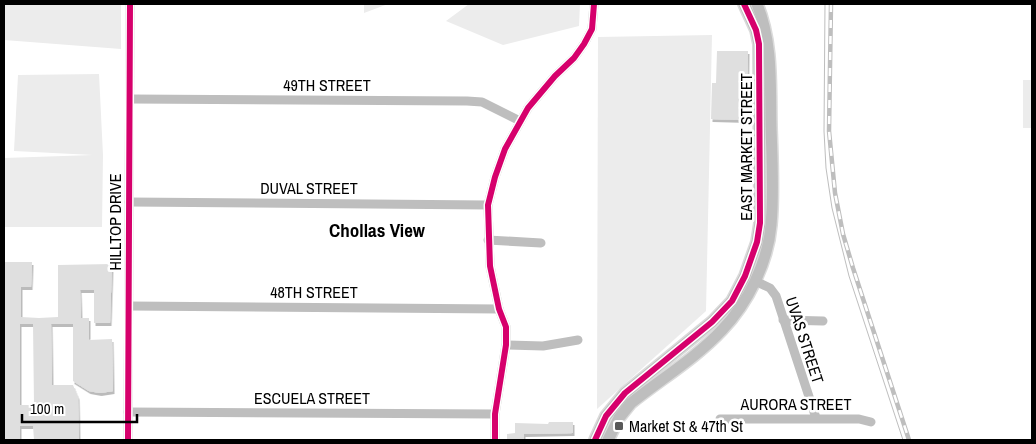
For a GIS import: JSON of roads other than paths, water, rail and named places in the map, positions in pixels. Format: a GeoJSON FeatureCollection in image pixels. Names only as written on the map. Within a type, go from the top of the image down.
{"type":"FeatureCollection","features":[{"type":"Feature","properties":{"kind":"main road","name":"EAST MARKET STREET"},"geometry":{"type":"LineString","coordinates":[[595,440],[606,416],[625,393],[712,322],[732,301],[745,276],[757,242],[760,223],[760,58],[756,30],[744,4]]}},
{"type":"Feature","properties":{"kind":"main road","name":"EAST MARKET STREET"},"geometry":{"type":"LineString","coordinates":[[608,440],[619,418],[631,404],[652,385],[690,358],[722,330],[744,303],[755,281],[769,239],[772,199],[770,55],[766,30],[757,4]]}},
{"type":"Feature","properties":{"kind":"main road"},"geometry":{"type":"LineString","coordinates":[[755,281],[752,277],[763,241],[760,223]]}},
{"type":"Feature","properties":{"kind":"street","name":"HILLTOP DRIVE"},"geometry":{"type":"LineString","coordinates":[[128,440],[130,4]]}},
{"type":"Feature","properties":{"kind":"street"},"geometry":{"type":"LineString","coordinates":[[495,440],[495,414],[506,345],[506,327],[499,308],[490,266],[488,204],[505,149],[528,108],[574,58],[584,44],[592,29],[594,4]]}},
{"type":"Feature","properties":{"kind":"street","name":"49TH STREET"},"geometry":{"type":"LineString","coordinates":[[130,100],[467,101],[482,102],[520,121]]}},
{"type":"Feature","properties":{"kind":"street","name":"DUVAL STREET"},"geometry":{"type":"LineString","coordinates":[[129,202],[488,204]]}},
{"type":"Feature","properties":{"kind":"street"},"geometry":{"type":"LineString","coordinates":[[488,240],[541,243]]}},
{"type":"Feature","properties":{"kind":"street","name":"UVAS STREET"},"geometry":{"type":"LineString","coordinates":[[755,281],[770,288],[776,296],[816,418]]}},
{"type":"Feature","properties":{"kind":"street","name":"48TH STREET"},"geometry":{"type":"LineString","coordinates":[[128,306],[499,308]]}},
{"type":"Feature","properties":{"kind":"street"},"geometry":{"type":"LineString","coordinates":[[783,320],[824,321]]}},
{"type":"Feature","properties":{"kind":"street"},"geometry":{"type":"LineString","coordinates":[[506,345],[543,346],[578,340]]}},
{"type":"Feature","properties":{"kind":"street","name":"ESCUELA STREET"},"geometry":{"type":"LineString","coordinates":[[128,412],[495,414]]}},
{"type":"Feature","properties":{"kind":"street","name":"AURORA STREET"},"geometry":{"type":"LineString","coordinates":[[720,419],[816,418],[859,419],[871,422]]}},
{"type":"Feature","properties":{"kind":"tram line"},"geometry":{"type":"LineString","coordinates":[[825,4],[824,131],[826,168],[832,208],[849,276],[903,440]]}},
{"type":"Feature","properties":{"kind":"railway"},"geometry":{"type":"LineString","coordinates":[[831,4],[829,131],[835,193],[843,234],[853,268],[909,440]]}},
{"type":"Feature","properties":{"kind":"place","name":"Market St & 47th St"},"geometry":{"type":"Point","coordinates":[619,426]}},
{"type":"Feature","properties":{"kind":"district","name":"Chollas View"},"geometry":{"type":"Point","coordinates":[377,230]}}]}
